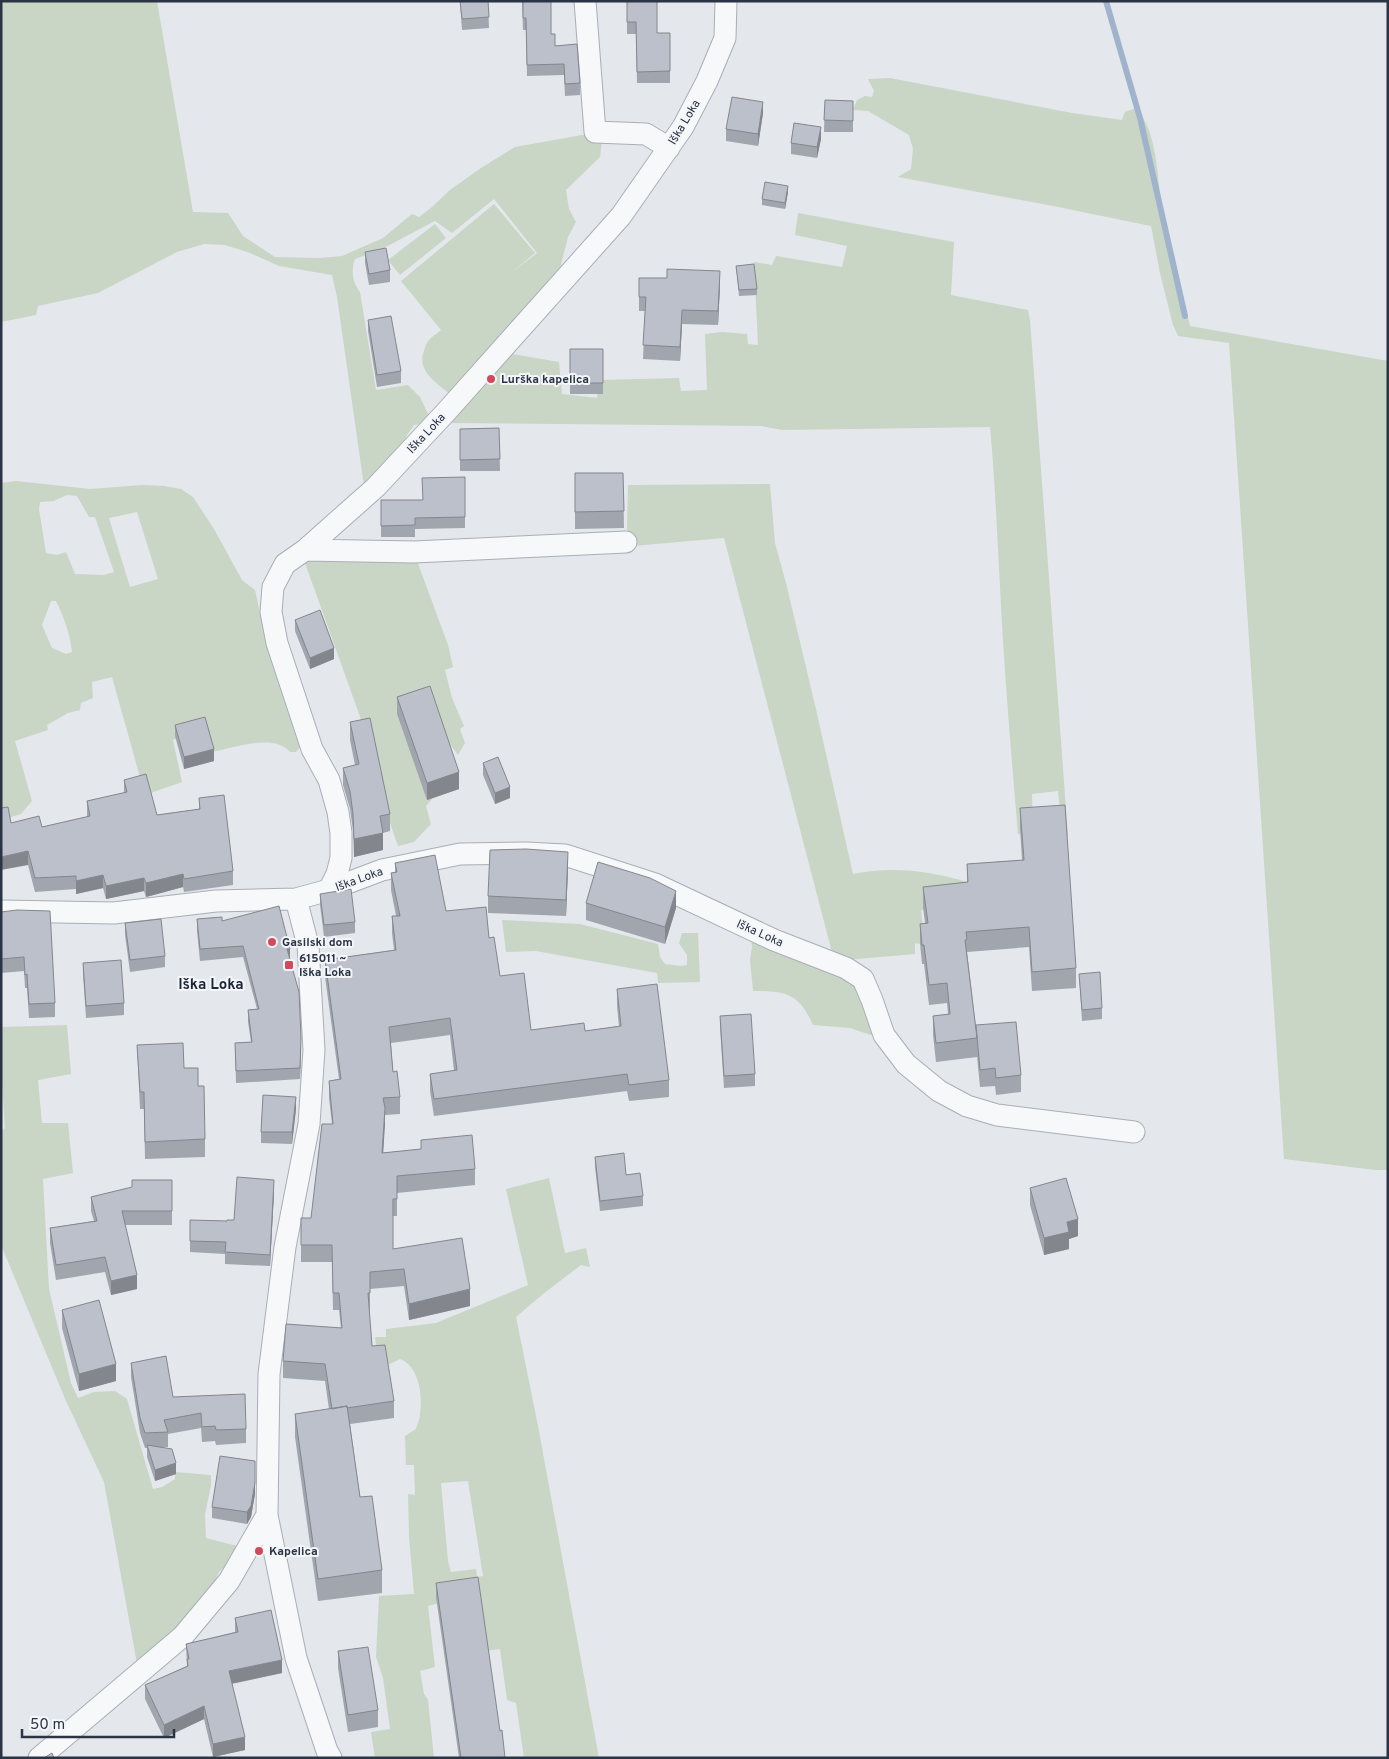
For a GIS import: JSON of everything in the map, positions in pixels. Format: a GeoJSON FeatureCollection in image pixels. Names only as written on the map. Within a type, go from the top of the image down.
{"type":"FeatureCollection","features":[{"type":"Feature","properties":{"kind":"street"},"geometry":{"type":"LineString","coordinates":[[585,1],[595,132],[646,134],[669,148]]}},
{"type":"Feature","properties":{"kind":"street","name":"Iška Loka"},"geometry":{"type":"LineString","coordinates":[[329,890],[337,874],[341,858],[341,833],[338,812],[329,780],[312,749],[277,643],[272,612],[273,587],[285,564],[305,550],[376,487],[446,412],[621,216],[683,127],[707,81],[725,38],[726,1]]}},
{"type":"Feature","properties":{"kind":"street"},"geometry":{"type":"LineString","coordinates":[[305,550],[414,552],[626,542]]}},
{"type":"Feature","properties":{"kind":"street","name":"Iška Loka"},"geometry":{"type":"LineString","coordinates":[[1,911],[114,913],[216,901],[296,899],[329,890],[382,870],[460,854],[526,853],[565,855],[655,884],[774,940],[846,968],[863,979],[884,1035],[906,1064],[939,1091],[967,1106],[997,1115],[1134,1132]]}},
{"type":"Feature","properties":{"kind":"street"},"geometry":{"type":"LineString","coordinates":[[296,899],[308,945],[314,1050],[310,1124],[285,1247],[269,1374],[267,1516],[296,1658],[331,1758]]}},
{"type":"Feature","properties":{"kind":"street"},"geometry":{"type":"LineString","coordinates":[[39,1758],[183,1636],[229,1581],[267,1516]]}},
{"type":"Feature","properties":{"kind":"green space"},"geometry":{"type":"Polygon","coordinates":[[[1,1],[157,1],[193,212],[228,213],[243,236],[275,257],[320,258],[342,256],[383,238],[412,214],[419,217],[450,190],[515,147],[582,135],[595,135],[602,140],[600,157],[566,190],[569,209],[576,222],[568,237],[559,272],[450,394],[429,376],[425,370],[422,358],[426,344],[441,330],[401,281],[494,204],[535,253],[511,273],[537,253],[494,199],[452,233],[435,221],[380,250],[355,259],[353,276],[360,292],[376,390],[408,385],[420,397],[429,416],[421,424],[414,425],[407,435],[403,447],[364,486],[337,297],[332,275],[279,266],[250,253],[225,245],[204,244],[177,252],[98,293],[38,306],[36,315],[1,322],[1,1]]]}},
{"type":"Feature","properties":{"kind":"green space"},"geometry":{"type":"Polygon","coordinates":[[[890,78],[1072,113],[1122,120],[1125,112],[1136,108],[1149,130],[1153,143],[1163,210],[1190,326],[1388,361],[1388,1170],[1284,1159],[1229,343],[1178,336],[1173,325],[1160,273],[1151,226],[898,177],[911,169],[913,149],[909,135],[868,111],[853,110],[857,100],[865,96],[872,97],[874,91],[868,79],[890,78]]]}},
{"type":"Feature","properties":{"kind":"green space"},"geometry":{"type":"Polygon","coordinates":[[[798,213],[954,242],[951,295],[1028,310],[1068,836],[1063,835],[1062,832],[1058,791],[1032,794],[1033,835],[1018,834],[990,427],[782,430],[761,426],[446,423],[507,353],[559,362],[562,394],[597,398],[600,380],[679,378],[681,391],[707,390],[705,334],[722,332],[747,334],[748,344],[758,345],[754,262],[772,265],[776,256],[842,267],[847,246],[795,235],[798,213]]]}},
{"type":"Feature","properties":{"kind":"green space"},"geometry":{"type":"Polygon","coordinates":[[[435,224],[446,238],[400,275],[388,260],[435,224]]]}},
{"type":"Feature","properties":{"kind":"green space"},"geometry":{"type":"Polygon","coordinates":[[[16,481],[90,489],[142,485],[164,486],[181,489],[193,497],[214,529],[242,580],[255,590],[268,648],[302,745],[296,752],[290,752],[283,746],[274,743],[253,743],[212,752],[188,734],[173,740],[182,782],[145,795],[112,677],[92,682],[93,698],[81,703],[80,710],[68,713],[47,725],[48,730],[15,741],[32,801],[21,814],[1,820],[1,483],[16,481]],[[67,495],[54,501],[40,502],[39,509],[46,553],[57,555],[66,552],[75,574],[104,575],[114,572],[95,517],[89,517],[77,496],[67,495]],[[137,512],[109,518],[130,587],[158,579],[137,512]],[[51,601],[42,625],[52,648],[66,654],[72,652],[62,613],[56,601],[51,601]]]}},
{"type":"Feature","properties":{"kind":"green space"},"geometry":{"type":"Polygon","coordinates":[[[770,484],[775,543],[815,705],[853,874],[896,870],[939,875],[967,882],[966,906],[921,910],[925,945],[915,943],[915,954],[846,960],[833,956],[724,538],[633,546],[627,529],[628,485],[770,484]]]}},
{"type":"Feature","properties":{"kind":"green space"},"geometry":{"type":"Polygon","coordinates":[[[308,556],[416,558],[448,645],[453,667],[445,670],[452,698],[464,726],[460,729],[465,743],[458,755],[449,743],[436,743],[430,748],[442,795],[433,798],[426,806],[431,824],[414,842],[398,846],[388,817],[373,753],[305,563],[308,556]]]}},
{"type":"Feature","properties":{"kind":"green space"},"geometry":{"type":"Polygon","coordinates":[[[502,920],[580,924],[658,944],[660,957],[665,964],[681,966],[687,965],[687,955],[679,943],[682,933],[698,933],[700,982],[658,983],[657,973],[536,951],[506,952],[502,920]]]}},
{"type":"Feature","properties":{"kind":"green space"},"geometry":{"type":"Polygon","coordinates":[[[751,937],[850,980],[864,1002],[874,1036],[850,1028],[813,1025],[802,1006],[790,996],[782,993],[753,991],[750,960],[751,937]]]}},
{"type":"Feature","properties":{"kind":"green space"},"geometry":{"type":"Polygon","coordinates":[[[67,1025],[71,1074],[38,1080],[42,1123],[68,1123],[73,1173],[43,1179],[49,1289],[71,1383],[78,1398],[94,1392],[115,1391],[127,1399],[153,1489],[162,1487],[175,1479],[175,1472],[211,1475],[205,1515],[206,1538],[237,1546],[233,1559],[219,1572],[210,1592],[138,1669],[104,1482],[66,1401],[1,1245],[1,1130],[5,1129],[1,1068],[1,1027],[67,1025]]]}},
{"type":"Feature","properties":{"kind":"green space"},"geometry":{"type":"Polygon","coordinates":[[[549,1178],[565,1253],[586,1248],[590,1267],[581,1265],[516,1317],[599,1758],[524,1758],[516,1703],[507,1700],[500,1649],[486,1651],[451,1600],[428,1606],[435,1667],[420,1671],[424,1694],[428,1700],[434,1758],[375,1758],[371,1732],[390,1729],[383,1678],[376,1657],[379,1596],[414,1594],[409,1537],[408,1494],[415,1495],[414,1465],[406,1465],[405,1436],[416,1429],[420,1416],[421,1399],[418,1382],[412,1368],[400,1359],[390,1364],[378,1362],[375,1337],[386,1337],[386,1329],[436,1323],[528,1285],[506,1189],[549,1178]],[[468,1481],[441,1483],[448,1561],[451,1572],[476,1569],[477,1577],[483,1576],[468,1481]]]}},
{"type":"Feature","properties":{"kind":"building"},"geometry":{"type":"Polygon","coordinates":[[[460,1],[488,1],[489,17],[462,19],[460,1]]]}},
{"type":"Feature","properties":{"kind":"building"},"geometry":{"type":"Polygon","coordinates":[[[523,1],[551,1],[551,34],[555,34],[555,46],[577,44],[580,83],[565,84],[564,64],[527,65],[526,18],[523,18],[523,1]]]}},
{"type":"Feature","properties":{"kind":"building"},"geometry":{"type":"Polygon","coordinates":[[[627,1],[657,1],[657,33],[670,33],[670,71],[637,72],[636,22],[627,22],[627,1]]]}},
{"type":"Feature","properties":{"kind":"building"},"geometry":{"type":"Polygon","coordinates":[[[732,97],[763,102],[758,134],[726,129],[732,97]]]}},
{"type":"Feature","properties":{"kind":"building"},"geometry":{"type":"Polygon","coordinates":[[[825,100],[853,101],[853,121],[824,120],[825,100]]]}},
{"type":"Feature","properties":{"kind":"building"},"geometry":{"type":"Polygon","coordinates":[[[794,123],[821,127],[817,147],[791,143],[794,123]]]}},
{"type":"Feature","properties":{"kind":"building"},"geometry":{"type":"Polygon","coordinates":[[[765,182],[788,186],[785,203],[762,199],[765,182]]]}},
{"type":"Feature","properties":{"kind":"building"},"geometry":{"type":"Polygon","coordinates":[[[386,248],[390,270],[369,274],[365,252],[386,248]]]}},
{"type":"Feature","properties":{"kind":"building"},"geometry":{"type":"Polygon","coordinates":[[[754,264],[757,289],[739,290],[736,266],[754,264]]]}},
{"type":"Feature","properties":{"kind":"building"},"geometry":{"type":"Polygon","coordinates":[[[667,269],[720,271],[718,311],[682,310],[680,347],[643,345],[646,297],[639,297],[639,278],[667,278],[667,269]]]}},
{"type":"Feature","properties":{"kind":"building"},"geometry":{"type":"Polygon","coordinates":[[[391,316],[401,371],[377,375],[368,320],[391,316]]]}},
{"type":"Feature","properties":{"kind":"building"},"geometry":{"type":"Polygon","coordinates":[[[570,349],[603,349],[603,383],[570,383],[570,349]]]}},
{"type":"Feature","properties":{"kind":"building"},"geometry":{"type":"Polygon","coordinates":[[[499,428],[500,459],[460,460],[460,429],[499,428]]]}},
{"type":"Feature","properties":{"kind":"building"},"geometry":{"type":"Polygon","coordinates":[[[575,473],[623,473],[624,511],[575,512],[575,473]]]}},
{"type":"Feature","properties":{"kind":"building"},"geometry":{"type":"Polygon","coordinates":[[[465,477],[465,517],[415,518],[415,525],[381,526],[381,500],[423,500],[422,478],[465,477]]]}},
{"type":"Feature","properties":{"kind":"building"},"geometry":{"type":"Polygon","coordinates":[[[320,610],[334,648],[310,658],[295,620],[320,610]]]}},
{"type":"Feature","properties":{"kind":"building"},"geometry":{"type":"Polygon","coordinates":[[[430,686],[459,772],[427,783],[397,697],[430,686]]]}},
{"type":"Feature","properties":{"kind":"building"},"geometry":{"type":"Polygon","coordinates":[[[205,717],[214,749],[184,757],[175,725],[205,717]]]}},
{"type":"Feature","properties":{"kind":"building"},"geometry":{"type":"Polygon","coordinates":[[[370,718],[390,814],[380,816],[383,833],[354,839],[350,791],[343,768],[359,764],[350,722],[370,718]]]}},
{"type":"Feature","properties":{"kind":"building"},"geometry":{"type":"Polygon","coordinates":[[[498,757],[510,787],[495,793],[483,763],[498,757]]]}},
{"type":"Feature","properties":{"kind":"building"},"geometry":{"type":"Polygon","coordinates":[[[146,774],[157,815],[200,809],[199,798],[224,795],[233,871],[184,879],[183,874],[146,883],[144,878],[106,886],[103,875],[76,881],[76,876],[35,878],[28,851],[1,857],[1,808],[8,807],[11,823],[39,816],[42,827],[90,816],[87,801],[127,792],[124,780],[146,774]]]}},
{"type":"Feature","properties":{"kind":"building"},"geometry":{"type":"Polygon","coordinates":[[[1065,805],[1076,968],[1032,972],[1029,927],[966,932],[967,939],[965,940],[977,1038],[936,1043],[933,1016],[950,1014],[947,983],[929,985],[920,924],[928,923],[923,887],[968,882],[967,864],[1024,860],[1020,808],[1065,805]]]}},
{"type":"Feature","properties":{"kind":"building"},"geometry":{"type":"Polygon","coordinates":[[[526,849],[568,852],[566,900],[488,896],[490,850],[526,849]]]}},
{"type":"Feature","properties":{"kind":"building"},"geometry":{"type":"Polygon","coordinates":[[[435,855],[446,911],[486,907],[489,938],[494,937],[500,976],[524,973],[531,1030],[584,1023],[585,1031],[621,1026],[617,989],[657,984],[669,1080],[629,1085],[627,1074],[434,1099],[430,1074],[457,1070],[450,1018],[389,1027],[393,1072],[397,1071],[400,1097],[383,1098],[385,1108],[382,1153],[421,1149],[421,1140],[472,1135],[475,1169],[397,1176],[397,1199],[393,1199],[393,1249],[462,1238],[470,1289],[409,1304],[404,1269],[370,1272],[370,1293],[368,1293],[372,1346],[385,1345],[394,1401],[332,1409],[325,1364],[283,1361],[286,1324],[342,1328],[339,1293],[333,1293],[332,1245],[301,1245],[301,1218],[311,1218],[322,1124],[333,1124],[329,1081],[341,1079],[325,960],[396,950],[392,916],[400,916],[391,873],[397,872],[395,863],[435,855]]]}},
{"type":"Feature","properties":{"kind":"building"},"geometry":{"type":"Polygon","coordinates":[[[598,862],[650,878],[676,891],[665,927],[586,903],[598,862]]]}},
{"type":"Feature","properties":{"kind":"building"},"geometry":{"type":"Polygon","coordinates":[[[351,889],[355,922],[324,925],[320,894],[351,889]]]}},
{"type":"Feature","properties":{"kind":"building"},"geometry":{"type":"Polygon","coordinates":[[[279,906],[290,949],[287,949],[299,992],[300,1068],[236,1071],[235,1043],[252,1042],[248,1010],[259,1009],[243,946],[200,949],[197,919],[222,917],[222,921],[279,906]]]}},
{"type":"Feature","properties":{"kind":"building"},"geometry":{"type":"Polygon","coordinates":[[[17,910],[50,911],[55,1003],[29,1004],[24,957],[1,959],[1,912],[17,910]]]}},
{"type":"Feature","properties":{"kind":"building"},"geometry":{"type":"Polygon","coordinates":[[[161,919],[165,956],[130,960],[125,923],[161,919]]]}},
{"type":"Feature","properties":{"kind":"building"},"geometry":{"type":"Polygon","coordinates":[[[121,960],[124,1003],[86,1006],[83,963],[121,960]]]}},
{"type":"Feature","properties":{"kind":"building"},"geometry":{"type":"Polygon","coordinates":[[[1100,972],[1102,1008],[1082,1010],[1079,974],[1100,972]]]}},
{"type":"Feature","properties":{"kind":"building"},"geometry":{"type":"Polygon","coordinates":[[[751,1014],[755,1074],[724,1076],[720,1016],[751,1014]]]}},
{"type":"Feature","properties":{"kind":"building"},"geometry":{"type":"Polygon","coordinates":[[[1016,1022],[1021,1075],[996,1078],[995,1068],[980,1070],[976,1025],[1016,1022]]]}},
{"type":"Feature","properties":{"kind":"building"},"geometry":{"type":"Polygon","coordinates":[[[183,1043],[184,1068],[198,1068],[198,1086],[204,1086],[205,1139],[145,1142],[144,1092],[140,1092],[137,1045],[183,1043]]]}},
{"type":"Feature","properties":{"kind":"building"},"geometry":{"type":"Polygon","coordinates":[[[263,1095],[296,1097],[292,1132],[261,1132],[263,1095]]]}},
{"type":"Feature","properties":{"kind":"building"},"geometry":{"type":"Polygon","coordinates":[[[624,1153],[626,1175],[640,1173],[643,1196],[600,1201],[595,1157],[624,1153]]]}},
{"type":"Feature","properties":{"kind":"building"},"geometry":{"type":"Polygon","coordinates":[[[237,1177],[274,1180],[270,1255],[225,1252],[226,1242],[190,1241],[190,1220],[234,1220],[237,1177]]]}},
{"type":"Feature","properties":{"kind":"building"},"geometry":{"type":"Polygon","coordinates":[[[1066,1178],[1078,1219],[1067,1222],[1069,1232],[1044,1238],[1030,1188],[1066,1178]]]}},
{"type":"Feature","properties":{"kind":"building"},"geometry":{"type":"Polygon","coordinates":[[[132,1180],[172,1180],[172,1211],[122,1211],[137,1275],[111,1281],[105,1257],[56,1265],[50,1228],[97,1221],[91,1197],[132,1187],[132,1180]]]}},
{"type":"Feature","properties":{"kind":"building"},"geometry":{"type":"Polygon","coordinates":[[[99,1300],[116,1364],[79,1374],[62,1310],[99,1300]]]}},
{"type":"Feature","properties":{"kind":"building"},"geometry":{"type":"Polygon","coordinates":[[[166,1356],[173,1397],[245,1394],[246,1429],[216,1430],[215,1426],[202,1427],[201,1413],[164,1420],[168,1432],[145,1433],[140,1418],[131,1363],[166,1356]]]}},
{"type":"Feature","properties":{"kind":"building"},"geometry":{"type":"Polygon","coordinates":[[[347,1406],[360,1497],[372,1496],[382,1570],[318,1579],[295,1414],[347,1406]]]}},
{"type":"Feature","properties":{"kind":"building"},"geometry":{"type":"Polygon","coordinates":[[[147,1445],[172,1449],[176,1463],[155,1470],[147,1445]]]}},
{"type":"Feature","properties":{"kind":"building"},"geometry":{"type":"Polygon","coordinates":[[[220,1456],[255,1461],[255,1483],[251,1506],[247,1512],[212,1507],[220,1456]]]}},
{"type":"Feature","properties":{"kind":"building"},"geometry":{"type":"Polygon","coordinates":[[[478,1577],[505,1758],[461,1758],[436,1583],[478,1577]]]}},
{"type":"Feature","properties":{"kind":"building"},"geometry":{"type":"Polygon","coordinates":[[[271,1610],[282,1660],[229,1671],[245,1737],[213,1744],[204,1706],[164,1725],[145,1685],[188,1666],[187,1659],[189,1659],[186,1644],[238,1632],[235,1618],[271,1610]]]}},
{"type":"Feature","properties":{"kind":"building"},"geometry":{"type":"Polygon","coordinates":[[[368,1647],[378,1710],[348,1715],[338,1651],[368,1647]]]}},
{"type":"Feature","properties":{"kind":"building"},"geometry":{"type":"Polygon","coordinates":[[[52,1753],[54,1758],[44,1758],[52,1753]]]}},
{"type":"Feature","properties":{"kind":"waterway"},"geometry":{"type":"LineString","coordinates":[[1106,1],[1140,118],[1185,316]]}},
{"type":"Feature","properties":{"kind":"place","name":"Lurška kapelica"},"geometry":{"type":"Point","coordinates":[491,379]}},
{"type":"Feature","properties":{"kind":"place","name":"Gasilski dom"},"geometry":{"type":"Point","coordinates":[272,942]}},
{"type":"Feature","properties":{"kind":"place","name":"615011 ~ Iška Loka"},"geometry":{"type":"Point","coordinates":[289,965]}},
{"type":"Feature","properties":{"kind":"place","name":"Kapelica"},"geometry":{"type":"Point","coordinates":[259,1551]}},
{"type":"Feature","properties":{"kind":"district","name":"Iška Loka"},"geometry":{"type":"Point","coordinates":[211,984]}}]}
